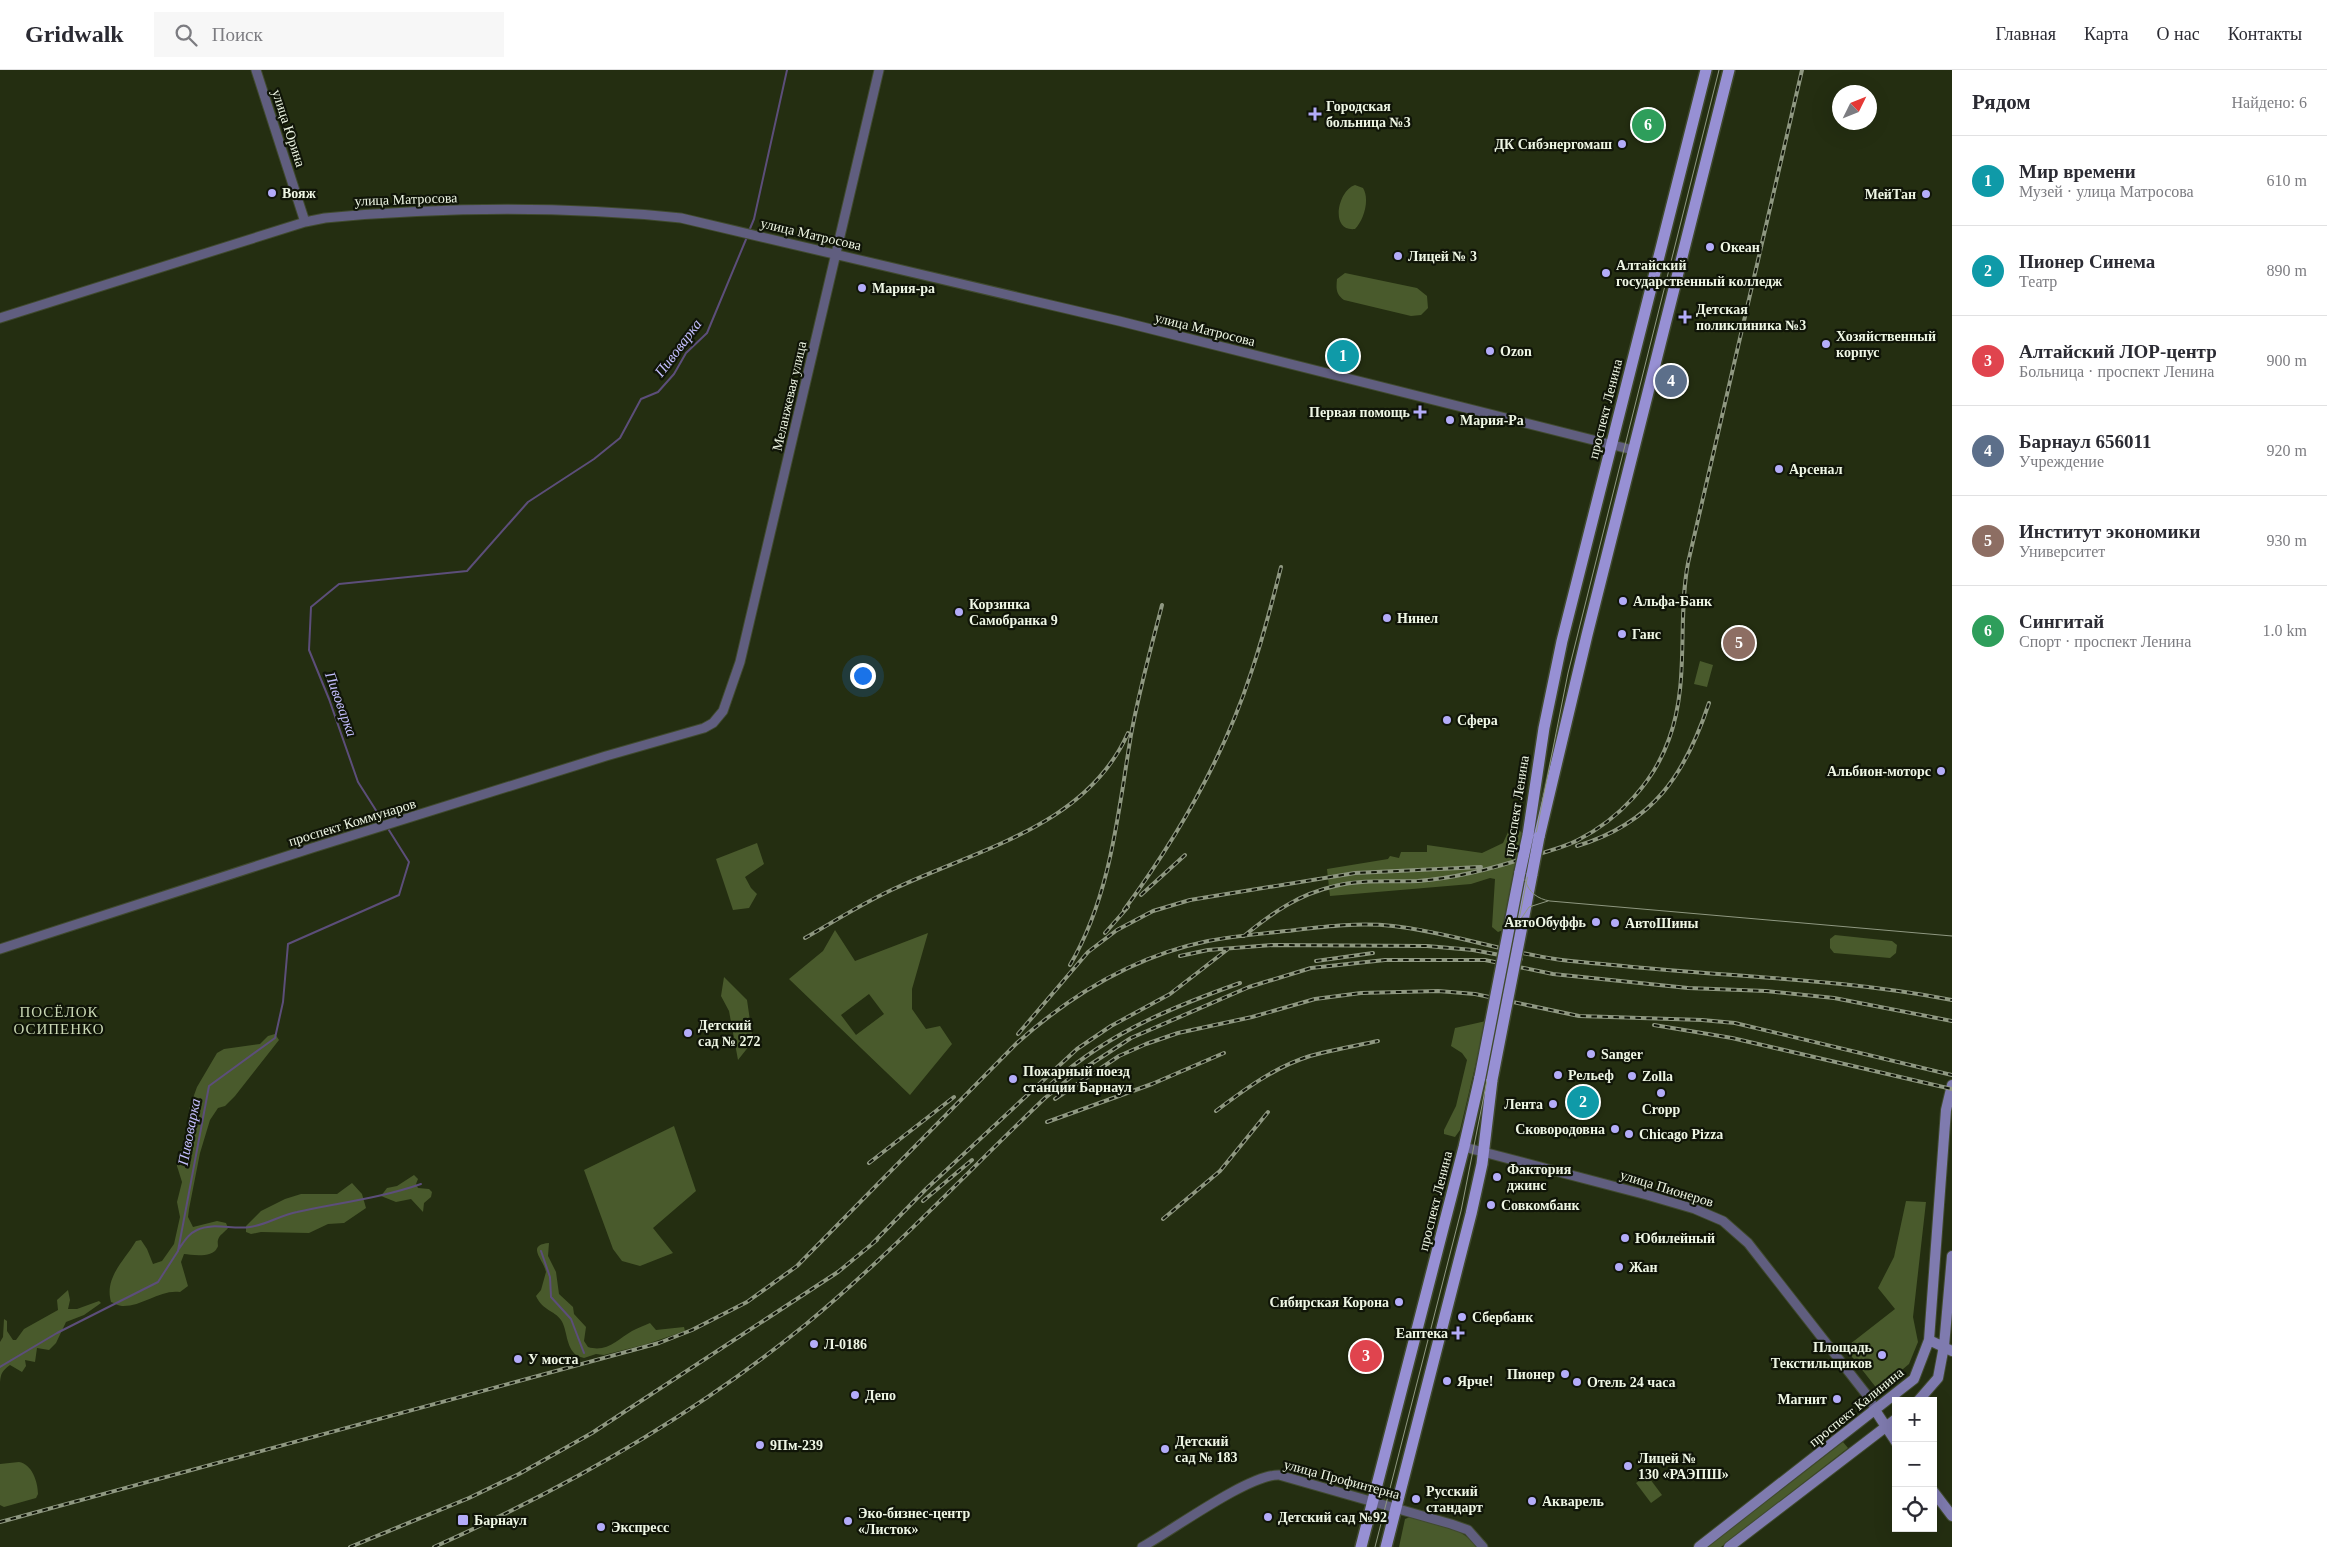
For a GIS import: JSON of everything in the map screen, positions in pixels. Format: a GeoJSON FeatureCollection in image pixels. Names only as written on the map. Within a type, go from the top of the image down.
{"type":"FeatureCollection","features":[{"type":"Feature","properties":{"kind":"main road","name":"проспект Ленина"},"geometry":{"type":"LineString","coordinates":[[1386,1547],[1471,1214],[1483,1151],[1492,1080],[1532,874],[1533,836],[1544,728],[1562,641],[1706,70]]}},
{"type":"Feature","properties":{"kind":"main road","name":"проспект Ленина"},"geometry":{"type":"LineString","coordinates":[[1361,1547],[1464,1147],[1480,1077],[1520,872],[1533,836],[1584,647],[1729,70]]}},
{"type":"Feature","properties":{"kind":"main road"},"geometry":{"type":"LineString","coordinates":[[1683,158],[1705,164]]}},
{"type":"Feature","properties":{"kind":"main road"},"geometry":{"type":"LineString","coordinates":[[1562,641],[1584,647]]}},
{"type":"Feature","properties":{"kind":"main road","name":"проспект Калинина"},"geometry":{"type":"LineString","coordinates":[[1699,1547],[1914,1379],[1929,1340],[1946,1110],[1952,1085]]}},
{"type":"Feature","properties":{"kind":"main road"},"geometry":{"type":"LineString","coordinates":[[1921,1397],[1938,1378],[1948,1348],[1945,1328],[1952,1256]]}},
{"type":"Feature","properties":{"kind":"main road"},"geometry":{"type":"LineString","coordinates":[[1930,1324],[1945,1328],[1952,1338]]}},
{"type":"Feature","properties":{"kind":"main road"},"geometry":{"type":"LineString","coordinates":[[1929,1340],[1948,1348]]}},
{"type":"Feature","properties":{"kind":"main road"},"geometry":{"type":"LineString","coordinates":[[1876,1410],[1892,1436]]}},
{"type":"Feature","properties":{"kind":"main road"},"geometry":{"type":"LineString","coordinates":[[1729,1547],[1892,1422]]}},
{"type":"Feature","properties":{"kind":"main road"},"geometry":{"type":"LineString","coordinates":[[1937,1496],[1952,1516]]}},
{"type":"Feature","properties":{"kind":"street","name":"улица Юрина"},"geometry":{"type":"LineString","coordinates":[[256,70],[305,222]]}},
{"type":"Feature","properties":{"kind":"street","name":"Меланжевая улица"},"geometry":{"type":"LineString","coordinates":[[713,723],[723,711],[740,662],[879,70]]}},
{"type":"Feature","properties":{"kind":"street","name":"улица Матросова"},"geometry":{"type":"LineString","coordinates":[[0,318],[305,222],[356,215],[572,209],[681,218],[1119,321],[1633,450]]}},
{"type":"Feature","properties":{"kind":"street","name":"проспект Коммунаров"},"geometry":{"type":"LineString","coordinates":[[0,949],[606,756],[704,728],[713,723]]}},
{"type":"Feature","properties":{"kind":"street","name":"улица Пионеров"},"geometry":{"type":"LineString","coordinates":[[1464,1147],[1647,1195],[1694,1209],[1723,1221],[1748,1243],[1870,1399],[1876,1410]]}},
{"type":"Feature","properties":{"kind":"street","name":"улица Профинтерна"},"geometry":{"type":"LineString","coordinates":[[1142,1547],[1246,1484],[1267,1475],[1279,1475],[1468,1530],[1483,1547]]}},
{"type":"Feature","properties":{"kind":"green space"},"geometry":{"type":"Polygon","coordinates":[[[1355,185],[1363,188],[1366,203],[1363,215],[1355,229],[1347,228],[1342,224],[1339,218],[1339,210],[1344,194],[1355,185]]]}},
{"type":"Feature","properties":{"kind":"green space"},"geometry":{"type":"Polygon","coordinates":[[[1345,273],[1417,288],[1427,296],[1428,308],[1421,315],[1411,316],[1344,300],[1337,291],[1337,279],[1345,273]]]}},
{"type":"Feature","properties":{"kind":"green space"},"geometry":{"type":"Polygon","coordinates":[[[1700,661],[1713,665],[1707,687],[1694,684],[1700,661]]]}},
{"type":"Feature","properties":{"kind":"green space"},"geometry":{"type":"Polygon","coordinates":[[[1513,827],[1523,834],[1503,930],[1498,932],[1492,927],[1495,879],[1490,878],[1471,884],[1330,896],[1327,869],[1388,859],[1390,856],[1399,858],[1401,852],[1427,852],[1427,845],[1482,853],[1503,843],[1509,830],[1513,827]]]}},
{"type":"Feature","properties":{"kind":"green space"},"geometry":{"type":"Polygon","coordinates":[[[757,843],[764,864],[745,877],[757,894],[749,908],[733,910],[716,859],[757,843]]]}},
{"type":"Feature","properties":{"kind":"green space"},"geometry":{"type":"Polygon","coordinates":[[[835,930],[855,961],[928,933],[912,989],[912,1009],[926,1029],[940,1026],[952,1044],[910,1095],[789,979],[823,951],[835,930]],[[869,994],[841,1015],[856,1035],[884,1014],[869,994]]]}},
{"type":"Feature","properties":{"kind":"green space"},"geometry":{"type":"Polygon","coordinates":[[[1835,935],[1892,941],[1897,945],[1896,953],[1890,958],[1834,953],[1830,948],[1830,939],[1835,935]]]}},
{"type":"Feature","properties":{"kind":"green space"},"geometry":{"type":"Polygon","coordinates":[[[724,977],[747,1000],[753,1041],[738,1060],[729,1011],[721,996],[724,977]]]}},
{"type":"Feature","properties":{"kind":"green space"},"geometry":{"type":"Polygon","coordinates":[[[1486,1021],[1460,1130],[1455,1137],[1444,1134],[1444,1130],[1456,1106],[1467,1060],[1462,1053],[1451,1046],[1455,1028],[1486,1021]]]}},
{"type":"Feature","properties":{"kind":"green space"},"geometry":{"type":"Polygon","coordinates":[[[275,1034],[279,1040],[235,1096],[225,1106],[218,1108],[210,1120],[200,1153],[188,1217],[193,1227],[217,1221],[226,1223],[228,1228],[219,1238],[218,1247],[207,1255],[184,1254],[181,1262],[188,1286],[180,1292],[166,1293],[129,1306],[121,1306],[111,1302],[110,1285],[113,1277],[136,1241],[141,1240],[153,1264],[162,1261],[174,1244],[180,1217],[177,1202],[182,1182],[177,1166],[177,1156],[188,1139],[190,1131],[189,1109],[197,1087],[217,1053],[224,1049],[260,1044],[268,1036],[275,1034]]]}},
{"type":"Feature","properties":{"kind":"green space"},"geometry":{"type":"Polygon","coordinates":[[[674,1126],[696,1191],[653,1228],[673,1253],[640,1266],[622,1261],[613,1249],[584,1170],[674,1126]]]}},
{"type":"Feature","properties":{"kind":"green space"},"geometry":{"type":"Polygon","coordinates":[[[414,1175],[418,1179],[416,1184],[418,1188],[429,1189],[432,1192],[431,1197],[424,1203],[423,1212],[411,1199],[396,1202],[381,1196],[387,1188],[397,1186],[414,1175]]]}},
{"type":"Feature","properties":{"kind":"green space"},"geometry":{"type":"Polygon","coordinates":[[[352,1183],[362,1194],[366,1208],[344,1223],[328,1224],[309,1233],[261,1232],[251,1234],[246,1232],[246,1226],[261,1211],[285,1199],[301,1194],[337,1194],[352,1183]]]}},
{"type":"Feature","properties":{"kind":"green space"},"geometry":{"type":"Polygon","coordinates":[[[1906,1201],[1926,1202],[1913,1317],[1918,1342],[1909,1364],[1878,1390],[1845,1348],[1895,1309],[1878,1288],[1894,1257],[1906,1201]]]}},
{"type":"Feature","properties":{"kind":"green space"},"geometry":{"type":"Polygon","coordinates":[[[549,1243],[548,1256],[556,1272],[559,1294],[573,1307],[574,1314],[586,1327],[584,1341],[588,1347],[607,1347],[634,1330],[650,1323],[656,1330],[684,1327],[685,1331],[647,1344],[604,1355],[596,1354],[584,1358],[577,1356],[570,1348],[561,1320],[545,1308],[536,1296],[541,1290],[546,1272],[537,1250],[542,1244],[549,1243]]]}},
{"type":"Feature","properties":{"kind":"green space"},"geometry":{"type":"Polygon","coordinates":[[[68,1290],[70,1300],[68,1309],[77,1309],[99,1301],[101,1303],[84,1315],[66,1322],[56,1343],[49,1350],[37,1348],[35,1362],[25,1360],[26,1366],[22,1372],[10,1365],[7,1367],[2,1372],[0,1382],[0,1342],[3,1337],[4,1319],[7,1321],[7,1331],[13,1340],[16,1340],[24,1329],[58,1310],[57,1300],[68,1290]]]}},
{"type":"Feature","properties":{"kind":"green space"},"geometry":{"type":"Polygon","coordinates":[[[1843,1442],[1848,1448],[1721,1547],[1707,1547],[1843,1442]]]}},
{"type":"Feature","properties":{"kind":"green space"},"geometry":{"type":"Polygon","coordinates":[[[24,1463],[31,1470],[37,1484],[38,1494],[36,1498],[4,1507],[0,1505],[0,1464],[24,1463]]]}},
{"type":"Feature","properties":{"kind":"green space"},"geometry":{"type":"Polygon","coordinates":[[[1647,1475],[1662,1495],[1651,1503],[1636,1483],[1647,1475]]]}},
{"type":"Feature","properties":{"kind":"green space"},"geometry":{"type":"Polygon","coordinates":[[[1410,1517],[1447,1526],[1463,1534],[1477,1547],[1399,1547],[1405,1519],[1410,1517]]]}},
{"type":"Feature","properties":{"kind":"waterway","name":"Пивоварка"},"geometry":{"type":"LineString","coordinates":[[749,231],[754,219],[787,70]]}},
{"type":"Feature","properties":{"kind":"waterway","name":"Пивоварка"},"geometry":{"type":"LineString","coordinates":[[384,823],[358,782],[329,699],[309,650],[311,607],[339,584],[467,571],[528,502],[594,459],[620,438],[641,399],[658,392],[674,374],[686,353],[707,333],[747,237]]}},
{"type":"Feature","properties":{"kind":"waterway","name":"Пивоварка"},"geometry":{"type":"LineString","coordinates":[[0,1367],[57,1333],[158,1282],[178,1251],[209,1086],[275,1038],[283,1002],[288,944],[399,895],[409,862],[387,827]]}},
{"type":"Feature","properties":{"kind":"waterway"},"geometry":{"type":"LineString","coordinates":[[178,1250],[186,1238],[203,1228],[216,1226],[243,1228],[256,1226],[291,1213],[375,1197],[421,1184]]}},
{"type":"Feature","properties":{"kind":"waterway","name":"Пивоварка"},"geometry":{"type":"LineString","coordinates":[[541,1251],[550,1277],[551,1297],[571,1319],[584,1353]]}},
{"type":"Feature","properties":{"kind":"tram line"},"geometry":{"type":"LineString","coordinates":[[1375,1547],[1461,1211],[1568,673],[1719,70]]}},
{"type":"Feature","properties":{"kind":"tram line"},"geometry":{"type":"LineString","coordinates":[[1525,880],[1535,895],[1550,901],[1952,936]]}},
{"type":"Feature","properties":{"kind":"tram line"},"geometry":{"type":"LineString","coordinates":[[1521,919],[1529,907],[1548,901]]}},
{"type":"Feature","properties":{"kind":"railway"},"geometry":{"type":"LineString","coordinates":[[1244,936],[1286,905],[1310,894],[1335,886],[1356,882],[1432,880],[1474,872],[1554,850],[1578,840],[1621,810],[1633,798],[1654,770],[1669,739],[1675,717],[1681,674],[1683,607],[1688,563],[1802,70]]}},
{"type":"Feature","properties":{"kind":"railway"},"geometry":{"type":"LineString","coordinates":[[1124,910],[1144,883],[1180,826],[1197,797],[1227,736],[1255,660],[1281,567]]}},
{"type":"Feature","properties":{"kind":"railway"},"geometry":{"type":"LineString","coordinates":[[1070,965],[1084,938],[1104,882],[1117,824],[1134,719],[1162,605]]}},
{"type":"Feature","properties":{"kind":"railway"},"geometry":{"type":"LineString","coordinates":[[1577,846],[1604,836],[1626,824],[1646,810],[1662,793],[1677,774],[1689,752],[1709,703]]}},
{"type":"Feature","properties":{"kind":"railway"},"geometry":{"type":"LineString","coordinates":[[805,938],[886,893],[997,845],[1029,830],[1059,812],[1087,790],[1110,764],[1128,733]]}},
{"type":"Feature","properties":{"kind":"railway"},"geometry":{"type":"LineString","coordinates":[[1141,895],[1185,855]]}},
{"type":"Feature","properties":{"kind":"railway"},"geometry":{"type":"LineString","coordinates":[[1018,1034],[1088,952],[1117,930],[1153,911],[1190,900],[1355,873],[1481,867]]}},
{"type":"Feature","properties":{"kind":"railway"},"geometry":{"type":"LineString","coordinates":[[1105,933],[1128,907]]}},
{"type":"Feature","properties":{"kind":"railway"},"geometry":{"type":"LineString","coordinates":[[0,1522],[659,1343],[692,1330],[747,1302],[797,1266],[1017,1043],[1038,1025],[1060,1008],[1106,979],[1155,956],[1181,948],[1208,941],[1247,935],[1339,926],[1380,925],[1434,933],[1535,956],[1562,960],[1825,982],[1952,1000]]}},
{"type":"Feature","properties":{"kind":"railway"},"geometry":{"type":"LineString","coordinates":[[1180,956],[1208,950],[1273,945],[1427,946],[1473,950],[1521,959]]}},
{"type":"Feature","properties":{"kind":"railway"},"geometry":{"type":"LineString","coordinates":[[872,1244],[926,1189],[1077,1049],[1111,1026],[1170,994],[1228,949]]}},
{"type":"Feature","properties":{"kind":"railway"},"geometry":{"type":"LineString","coordinates":[[1316,961],[1373,953]]}},
{"type":"Feature","properties":{"kind":"railway"},"geometry":{"type":"LineString","coordinates":[[434,1547],[580,1475],[673,1420],[718,1390],[805,1325],[867,1271],[1045,1098],[1071,1077],[1131,1038],[1249,987],[1311,968],[1385,960],[1485,960],[1553,974],[1688,988],[1766,991],[1834,998],[1952,1021]]}},
{"type":"Feature","properties":{"kind":"railway"},"geometry":{"type":"LineString","coordinates":[[1042,1092],[1065,1072],[1111,1040],[1160,1015],[1240,983]]}},
{"type":"Feature","properties":{"kind":"railway"},"geometry":{"type":"LineString","coordinates":[[1055,1099],[1119,1056],[1146,1044],[1178,1033],[1252,1017],[1315,999],[1361,993],[1438,991],[1475,994],[1579,1016],[1702,1020],[1735,1023],[1952,1075]]}},
{"type":"Feature","properties":{"kind":"railway"},"geometry":{"type":"LineString","coordinates":[[1654,1025],[1732,1038],[1952,1089]]}},
{"type":"Feature","properties":{"kind":"railway"},"geometry":{"type":"LineString","coordinates":[[1216,1111],[1261,1079],[1285,1066],[1310,1056],[1378,1041]]}},
{"type":"Feature","properties":{"kind":"railway"},"geometry":{"type":"LineString","coordinates":[[1047,1122],[1152,1084],[1224,1053]]}},
{"type":"Feature","properties":{"kind":"railway"},"geometry":{"type":"LineString","coordinates":[[869,1163],[954,1097]]}},
{"type":"Feature","properties":{"kind":"railway"},"geometry":{"type":"LineString","coordinates":[[1163,1219],[1220,1171],[1268,1112]]}},
{"type":"Feature","properties":{"kind":"railway"},"geometry":{"type":"LineString","coordinates":[[923,1201],[972,1160]]}},
{"type":"Feature","properties":{"kind":"railway"},"geometry":{"type":"LineString","coordinates":[[350,1547],[469,1498],[519,1474],[592,1433],[838,1272],[877,1240]]}},
{"type":"Feature","properties":{"kind":"place","name":"Городская больница №3"},"geometry":{"type":"Point","coordinates":[1315,114]}},
{"type":"Feature","properties":{"kind":"place","name":"Сингитай"},"geometry":{"type":"Point","coordinates":[1648,125]}},
{"type":"Feature","properties":{"kind":"place","name":"ДК Сибэнергомаш"},"geometry":{"type":"Point","coordinates":[1622,144]}},
{"type":"Feature","properties":{"kind":"place","name":"Вояж"},"geometry":{"type":"Point","coordinates":[272,193]}},
{"type":"Feature","properties":{"kind":"place","name":"МейТан"},"geometry":{"type":"Point","coordinates":[1926,194]}},
{"type":"Feature","properties":{"kind":"place","name":"Океан"},"geometry":{"type":"Point","coordinates":[1710,247]}},
{"type":"Feature","properties":{"kind":"place","name":"Лицей № 3"},"geometry":{"type":"Point","coordinates":[1398,256]}},
{"type":"Feature","properties":{"kind":"place","name":"Алтайский государственный колледж"},"geometry":{"type":"Point","coordinates":[1606,273]}},
{"type":"Feature","properties":{"kind":"place","name":"Мария-ра"},"geometry":{"type":"Point","coordinates":[862,288]}},
{"type":"Feature","properties":{"kind":"place","name":"Детская поликлиника №3"},"geometry":{"type":"Point","coordinates":[1685,317]}},
{"type":"Feature","properties":{"kind":"place","name":"Хозяйственный корпус"},"geometry":{"type":"Point","coordinates":[1826,344]}},
{"type":"Feature","properties":{"kind":"place","name":"Ozon"},"geometry":{"type":"Point","coordinates":[1490,351]}},
{"type":"Feature","properties":{"kind":"place","name":"Мир времени"},"geometry":{"type":"Point","coordinates":[1343,356]}},
{"type":"Feature","properties":{"kind":"place","name":"Барнаул 656011"},"geometry":{"type":"Point","coordinates":[1671,381]}},
{"type":"Feature","properties":{"kind":"place","name":"Первая помощь"},"geometry":{"type":"Point","coordinates":[1420,412]}},
{"type":"Feature","properties":{"kind":"place","name":"Мария-Ра"},"geometry":{"type":"Point","coordinates":[1450,420]}},
{"type":"Feature","properties":{"kind":"place","name":"Арсенал"},"geometry":{"type":"Point","coordinates":[1779,469]}},
{"type":"Feature","properties":{"kind":"place","name":"Альфа-Банк"},"geometry":{"type":"Point","coordinates":[1623,601]}},
{"type":"Feature","properties":{"kind":"place","name":"Корзинка Самобранка 9"},"geometry":{"type":"Point","coordinates":[959,612]}},
{"type":"Feature","properties":{"kind":"place","name":"Нинел"},"geometry":{"type":"Point","coordinates":[1387,618]}},
{"type":"Feature","properties":{"kind":"place","name":"Ганс"},"geometry":{"type":"Point","coordinates":[1622,634]}},
{"type":"Feature","properties":{"kind":"place","name":"Институт экономики"},"geometry":{"type":"Point","coordinates":[1739,643]}},
{"type":"Feature","properties":{"kind":"place","name":"Сфера"},"geometry":{"type":"Point","coordinates":[1447,720]}},
{"type":"Feature","properties":{"kind":"place","name":"Альбион-моторс"},"geometry":{"type":"Point","coordinates":[1941,771]}},
{"type":"Feature","properties":{"kind":"place","name":"АвтоОбуффь"},"geometry":{"type":"Point","coordinates":[1596,922]}},
{"type":"Feature","properties":{"kind":"place","name":"АвтоШины"},"geometry":{"type":"Point","coordinates":[1615,923]}},
{"type":"Feature","properties":{"kind":"place","name":"Детский сад № 272"},"geometry":{"type":"Point","coordinates":[688,1033]}},
{"type":"Feature","properties":{"kind":"place","name":"Sanger"},"geometry":{"type":"Point","coordinates":[1591,1054]}},
{"type":"Feature","properties":{"kind":"place","name":"Рельеф"},"geometry":{"type":"Point","coordinates":[1558,1075]}},
{"type":"Feature","properties":{"kind":"place","name":"Zolla"},"geometry":{"type":"Point","coordinates":[1632,1076]}},
{"type":"Feature","properties":{"kind":"place","name":"Пожарный поезд станции Барнаул"},"geometry":{"type":"Point","coordinates":[1013,1079]}},
{"type":"Feature","properties":{"kind":"place","name":"Cropp"},"geometry":{"type":"Point","coordinates":[1661,1093]}},
{"type":"Feature","properties":{"kind":"place","name":"Пионер Синема"},"geometry":{"type":"Point","coordinates":[1583,1102]}},
{"type":"Feature","properties":{"kind":"place","name":"Лента"},"geometry":{"type":"Point","coordinates":[1553,1104]}},
{"type":"Feature","properties":{"kind":"place","name":"Сковородовна"},"geometry":{"type":"Point","coordinates":[1615,1129]}},
{"type":"Feature","properties":{"kind":"place","name":"Chicago Pizza"},"geometry":{"type":"Point","coordinates":[1629,1134]}},
{"type":"Feature","properties":{"kind":"place","name":"Фактория джинс"},"geometry":{"type":"Point","coordinates":[1497,1177]}},
{"type":"Feature","properties":{"kind":"place","name":"Совкомбанк"},"geometry":{"type":"Point","coordinates":[1491,1205]}},
{"type":"Feature","properties":{"kind":"place","name":"Юбилейный"},"geometry":{"type":"Point","coordinates":[1625,1238]}},
{"type":"Feature","properties":{"kind":"place","name":"Жан"},"geometry":{"type":"Point","coordinates":[1619,1267]}},
{"type":"Feature","properties":{"kind":"place","name":"Сибирская Корона"},"geometry":{"type":"Point","coordinates":[1399,1302]}},
{"type":"Feature","properties":{"kind":"place","name":"Сбербанк"},"geometry":{"type":"Point","coordinates":[1462,1317]}},
{"type":"Feature","properties":{"kind":"place","name":"Еаптека"},"geometry":{"type":"Point","coordinates":[1458,1333]}},
{"type":"Feature","properties":{"kind":"place","name":"Л-0186"},"geometry":{"type":"Point","coordinates":[814,1344]}},
{"type":"Feature","properties":{"kind":"place","name":"Площадь Текстильщиков"},"geometry":{"type":"Point","coordinates":[1882,1355]}},
{"type":"Feature","properties":{"kind":"place","name":"Алтайский ЛОР-центр"},"geometry":{"type":"Point","coordinates":[1366,1356]}},
{"type":"Feature","properties":{"kind":"place","name":"У моста"},"geometry":{"type":"Point","coordinates":[518,1359]}},
{"type":"Feature","properties":{"kind":"place","name":"Пионер"},"geometry":{"type":"Point","coordinates":[1565,1374]}},
{"type":"Feature","properties":{"kind":"place","name":"Ярче!"},"geometry":{"type":"Point","coordinates":[1447,1381]}},
{"type":"Feature","properties":{"kind":"place","name":"Отель 24 часа"},"geometry":{"type":"Point","coordinates":[1577,1382]}},
{"type":"Feature","properties":{"kind":"place","name":"Депо"},"geometry":{"type":"Point","coordinates":[855,1395]}},
{"type":"Feature","properties":{"kind":"place","name":"Магнит"},"geometry":{"type":"Point","coordinates":[1837,1399]}},
{"type":"Feature","properties":{"kind":"place","name":"9Пм-239"},"geometry":{"type":"Point","coordinates":[760,1445]}},
{"type":"Feature","properties":{"kind":"place","name":"Детский сад № 183"},"geometry":{"type":"Point","coordinates":[1165,1449]}},
{"type":"Feature","properties":{"kind":"place","name":"Лицей № 130 «РАЭПШ»"},"geometry":{"type":"Point","coordinates":[1628,1466]}},
{"type":"Feature","properties":{"kind":"place","name":"Русский стандарт"},"geometry":{"type":"Point","coordinates":[1416,1499]}},
{"type":"Feature","properties":{"kind":"place","name":"Акварель"},"geometry":{"type":"Point","coordinates":[1532,1501]}},
{"type":"Feature","properties":{"kind":"place","name":"Детский сад №92"},"geometry":{"type":"Point","coordinates":[1268,1517]}},
{"type":"Feature","properties":{"kind":"place","name":"Барнаул"},"geometry":{"type":"Point","coordinates":[463,1520]}},
{"type":"Feature","properties":{"kind":"place","name":"Эко-бизнес-центр «Листок»"},"geometry":{"type":"Point","coordinates":[848,1521]}},
{"type":"Feature","properties":{"kind":"place","name":"Экспресс"},"geometry":{"type":"Point","coordinates":[601,1527]}},
{"type":"Feature","properties":{"kind":"district","name":"ПОСЁЛОК ОСИПЕНКО"},"geometry":{"type":"Point","coordinates":[59,1020]}}]}
